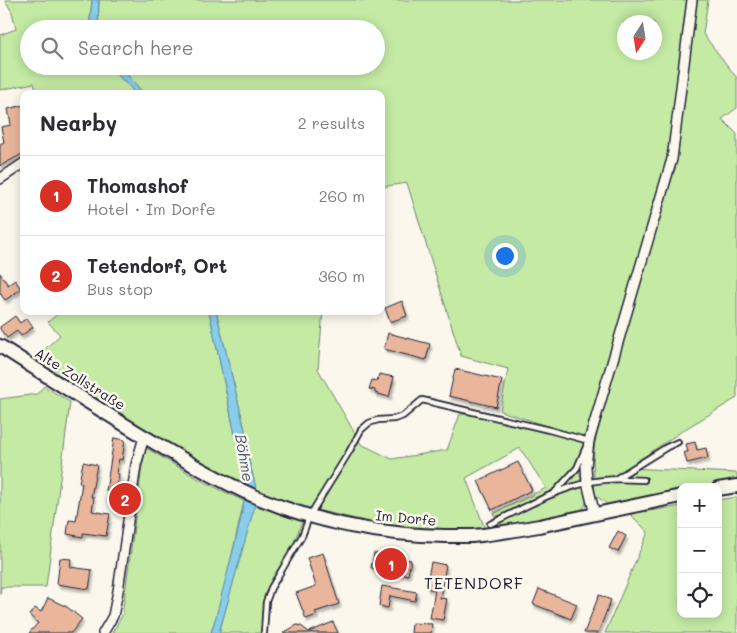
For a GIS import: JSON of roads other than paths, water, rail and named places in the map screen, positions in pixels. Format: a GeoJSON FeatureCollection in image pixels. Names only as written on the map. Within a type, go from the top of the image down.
{"type":"FeatureCollection","features":[{"type":"Feature","properties":{"kind":"street"},"geometry":{"type":"LineString","coordinates":[[595,515],[586,466],[589,441],[672,159],[692,0]]}},
{"type":"Feature","properties":{"kind":"street"},"geometry":{"type":"LineString","coordinates":[[0,179],[20,166]]}},
{"type":"Feature","properties":{"kind":"street","name":"Alte Zollstraße"},"geometry":{"type":"LineString","coordinates":[[0,346],[144,437]]}},
{"type":"Feature","properties":{"kind":"street"},"geometry":{"type":"LineString","coordinates":[[103,633],[113,616],[136,465],[144,437]]}},
{"type":"Feature","properties":{"kind":"street","name":"Im Dorfe"},"geometry":{"type":"LineString","coordinates":[[144,437],[212,476],[262,500],[364,529],[393,533],[428,536],[470,536],[516,530],[677,497]]}},
{"type":"Feature","properties":{"kind":"street"},"geometry":{"type":"LineString","coordinates":[[722,488],[737,486]]}},
{"type":"Feature","properties":{"kind":"lane"},"geometry":{"type":"LineString","coordinates":[[264,633],[266,602],[271,588],[302,536],[310,515],[361,430],[369,424],[378,420],[394,419],[403,416],[422,400],[589,441],[577,468],[555,492]]}},
{"type":"Feature","properties":{"kind":"lane"},"geometry":{"type":"LineString","coordinates":[[616,479],[678,442]]}},
{"type":"Feature","properties":{"kind":"lane"},"geometry":{"type":"LineString","coordinates":[[490,524],[555,492],[588,482],[616,479],[644,480]]}},
{"type":"Feature","properties":{"kind":"water"},"geometry":{"type":"Polygon","coordinates":[[[92,0],[99,0],[98,20],[90,20],[92,0]]]}},
{"type":"Feature","properties":{"kind":"water"},"geometry":{"type":"Polygon","coordinates":[[[117,75],[128,75],[141,90],[132,89],[117,75]]]}},
{"type":"Feature","properties":{"kind":"water","name":"Böhme"},"geometry":{"type":"Polygon","coordinates":[[[210,315],[217,315],[245,430],[245,445],[256,487],[254,509],[219,633],[211,633],[243,508],[246,487],[210,315]]]}},
{"type":"Feature","properties":{"kind":"place","name":"Tetendorf, Ort"},"geometry":{"type":"Point","coordinates":[125,499]}},
{"type":"Feature","properties":{"kind":"place","name":"Thomashof"},"geometry":{"type":"Point","coordinates":[391,564]}},
{"type":"Feature","properties":{"kind":"district","name":"TETENDORF"},"geometry":{"type":"Point","coordinates":[474,583]}}]}
